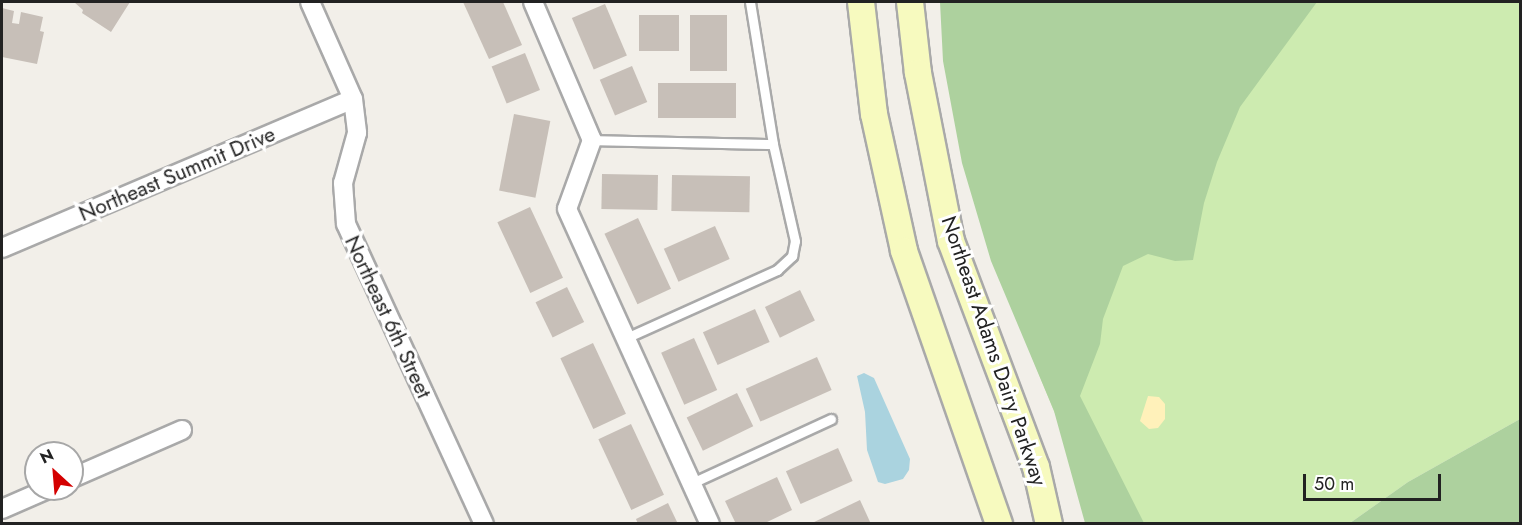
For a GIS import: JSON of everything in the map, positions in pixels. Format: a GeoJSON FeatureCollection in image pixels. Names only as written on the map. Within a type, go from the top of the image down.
{"type":"FeatureCollection","features":[{"type":"Feature","properties":{"kind":"main road"},"geometry":{"type":"LineString","coordinates":[[861,2],[874,114],[904,251],[999,524]]}},
{"type":"Feature","properties":{"kind":"main road","name":"Northeast Adams Dairy Parkway"},"geometry":{"type":"LineString","coordinates":[[910,2],[918,73],[951,241],[1036,467],[1050,524]]}},
{"type":"Feature","properties":{"kind":"street","name":"Northeast 6th Street"},"geometry":{"type":"LineString","coordinates":[[310,2],[353,99],[357,133],[343,183],[346,224],[484,524]]}},
{"type":"Feature","properties":{"kind":"street"},"geometry":{"type":"LineString","coordinates":[[533,2],[592,140],[567,209],[710,524]]}},
{"type":"Feature","properties":{"kind":"street","name":"Northeast Summit Drive"},"geometry":{"type":"LineString","coordinates":[[2,248],[353,99]]}},
{"type":"Feature","properties":{"kind":"street"},"geometry":{"type":"LineString","coordinates":[[84,473],[182,430]]}},
{"type":"Feature","properties":{"kind":"street"},"geometry":{"type":"LineString","coordinates":[[2,509],[24,499]]}},
{"type":"Feature","properties":{"kind":"lane"},"geometry":{"type":"LineString","coordinates":[[626,338],[777,270],[792,256],[795,241],[773,144],[750,2]]}},
{"type":"Feature","properties":{"kind":"lane"},"geometry":{"type":"LineString","coordinates":[[592,140],[773,144]]}},
{"type":"Feature","properties":{"kind":"lane"},"geometry":{"type":"LineString","coordinates":[[692,483],[831,419]]}},
{"type":"Feature","properties":{"kind":"green space"},"geometry":{"type":"Polygon","coordinates":[[[940,2],[1317,2],[1240,107],[1217,162],[1204,203],[1193,260],[1175,261],[1148,254],[1123,266],[1103,319],[1100,344],[1080,396],[1144,523],[1085,523],[1054,411],[991,261],[962,163],[943,61],[940,2]]]}},
{"type":"Feature","properties":{"kind":"green space"},"geometry":{"type":"Polygon","coordinates":[[[1272,2],[1520,2],[1520,419],[1408,482],[1350,523],[1100,523],[1031,355],[1272,2]]]}},
{"type":"Feature","properties":{"kind":"green space"},"geometry":{"type":"Polygon","coordinates":[[[1520,419],[1520,523],[1350,523],[1408,482],[1520,419]]]}},
{"type":"Feature","properties":{"kind":"sand"},"geometry":{"type":"Polygon","coordinates":[[[1148,396],[1159,397],[1165,404],[1165,419],[1158,428],[1149,429],[1140,421],[1148,396]]]}},
{"type":"Feature","properties":{"kind":"water"},"geometry":{"type":"Polygon","coordinates":[[[864,373],[874,378],[910,459],[909,470],[903,479],[885,484],[878,482],[867,450],[865,412],[857,376],[864,373]]]}},
{"type":"Feature","properties":{"kind":"building"},"geometry":{"type":"Polygon","coordinates":[[[74,2],[130,2],[111,32],[82,13],[83,10],[74,2]]]}},
{"type":"Feature","properties":{"kind":"building"},"geometry":{"type":"Polygon","coordinates":[[[463,2],[503,2],[522,45],[489,59],[463,2]]]}},
{"type":"Feature","properties":{"kind":"building"},"geometry":{"type":"Polygon","coordinates":[[[605,4],[627,56],[594,70],[572,18],[605,4]]]}},
{"type":"Feature","properties":{"kind":"building"},"geometry":{"type":"Polygon","coordinates":[[[2,8],[14,11],[12,23],[19,24],[21,12],[43,17],[40,31],[44,32],[37,64],[2,57],[2,8]]]}},
{"type":"Feature","properties":{"kind":"building"},"geometry":{"type":"Polygon","coordinates":[[[639,15],[679,15],[679,51],[639,51],[639,15]]]}},
{"type":"Feature","properties":{"kind":"building"},"geometry":{"type":"Polygon","coordinates":[[[690,15],[727,15],[727,71],[690,71],[690,15]]]}},
{"type":"Feature","properties":{"kind":"building"},"geometry":{"type":"Polygon","coordinates":[[[525,53],[540,90],[507,104],[492,66],[525,53]]]}},
{"type":"Feature","properties":{"kind":"building"},"geometry":{"type":"Polygon","coordinates":[[[632,66],[647,102],[615,116],[600,80],[632,66]]]}},
{"type":"Feature","properties":{"kind":"building"},"geometry":{"type":"Polygon","coordinates":[[[658,83],[736,83],[736,118],[658,118],[658,83]]]}},
{"type":"Feature","properties":{"kind":"building"},"geometry":{"type":"Polygon","coordinates":[[[514,114],[550,121],[535,198],[499,191],[514,114]]]}},
{"type":"Feature","properties":{"kind":"building"},"geometry":{"type":"Polygon","coordinates":[[[602,174],[658,175],[657,210],[601,209],[602,174]]]}},
{"type":"Feature","properties":{"kind":"building"},"geometry":{"type":"Polygon","coordinates":[[[672,175],[750,176],[749,212],[671,211],[672,175]]]}},
{"type":"Feature","properties":{"kind":"building"},"geometry":{"type":"Polygon","coordinates":[[[530,207],[563,278],[530,293],[497,222],[530,207]]]}},
{"type":"Feature","properties":{"kind":"building"},"geometry":{"type":"Polygon","coordinates":[[[638,218],[671,289],[637,304],[604,234],[638,218]]]}},
{"type":"Feature","properties":{"kind":"building"},"geometry":{"type":"Polygon","coordinates":[[[715,226],[730,259],[678,282],[664,249],[715,226]]]}},
{"type":"Feature","properties":{"kind":"building"},"geometry":{"type":"Polygon","coordinates":[[[567,287],[584,322],[553,337],[536,302],[567,287]]]}},
{"type":"Feature","properties":{"kind":"building"},"geometry":{"type":"Polygon","coordinates":[[[800,290],[815,321],[780,338],[765,307],[800,290]]]}},
{"type":"Feature","properties":{"kind":"building"},"geometry":{"type":"Polygon","coordinates":[[[755,309],[770,342],[718,365],[703,332],[755,309]]]}},
{"type":"Feature","properties":{"kind":"building"},"geometry":{"type":"Polygon","coordinates":[[[694,338],[717,390],[684,405],[661,353],[694,338]]]}},
{"type":"Feature","properties":{"kind":"building"},"geometry":{"type":"Polygon","coordinates":[[[593,343],[626,414],[593,429],[560,358],[593,343]]]}},
{"type":"Feature","properties":{"kind":"building"},"geometry":{"type":"Polygon","coordinates":[[[817,357],[832,390],[760,422],[746,389],[817,357]]]}},
{"type":"Feature","properties":{"kind":"building"},"geometry":{"type":"Polygon","coordinates":[[[737,393],[753,426],[703,451],[687,418],[737,393]]]}},
{"type":"Feature","properties":{"kind":"building"},"geometry":{"type":"Polygon","coordinates":[[[631,424],[664,495],[631,510],[598,439],[631,424]]]}},
{"type":"Feature","properties":{"kind":"building"},"geometry":{"type":"Polygon","coordinates":[[[838,448],[853,481],[801,504],[786,471],[838,448]]]}},
{"type":"Feature","properties":{"kind":"building"},"geometry":{"type":"Polygon","coordinates":[[[777,477],[792,510],[763,524],[736,524],[725,501],[777,477]]]}},
{"type":"Feature","properties":{"kind":"building"},"geometry":{"type":"Polygon","coordinates":[[[860,500],[871,524],[810,524],[860,500]]]}},
{"type":"Feature","properties":{"kind":"building"},"geometry":{"type":"Polygon","coordinates":[[[668,503],[678,524],[638,524],[636,519],[668,503]]]}}]}
